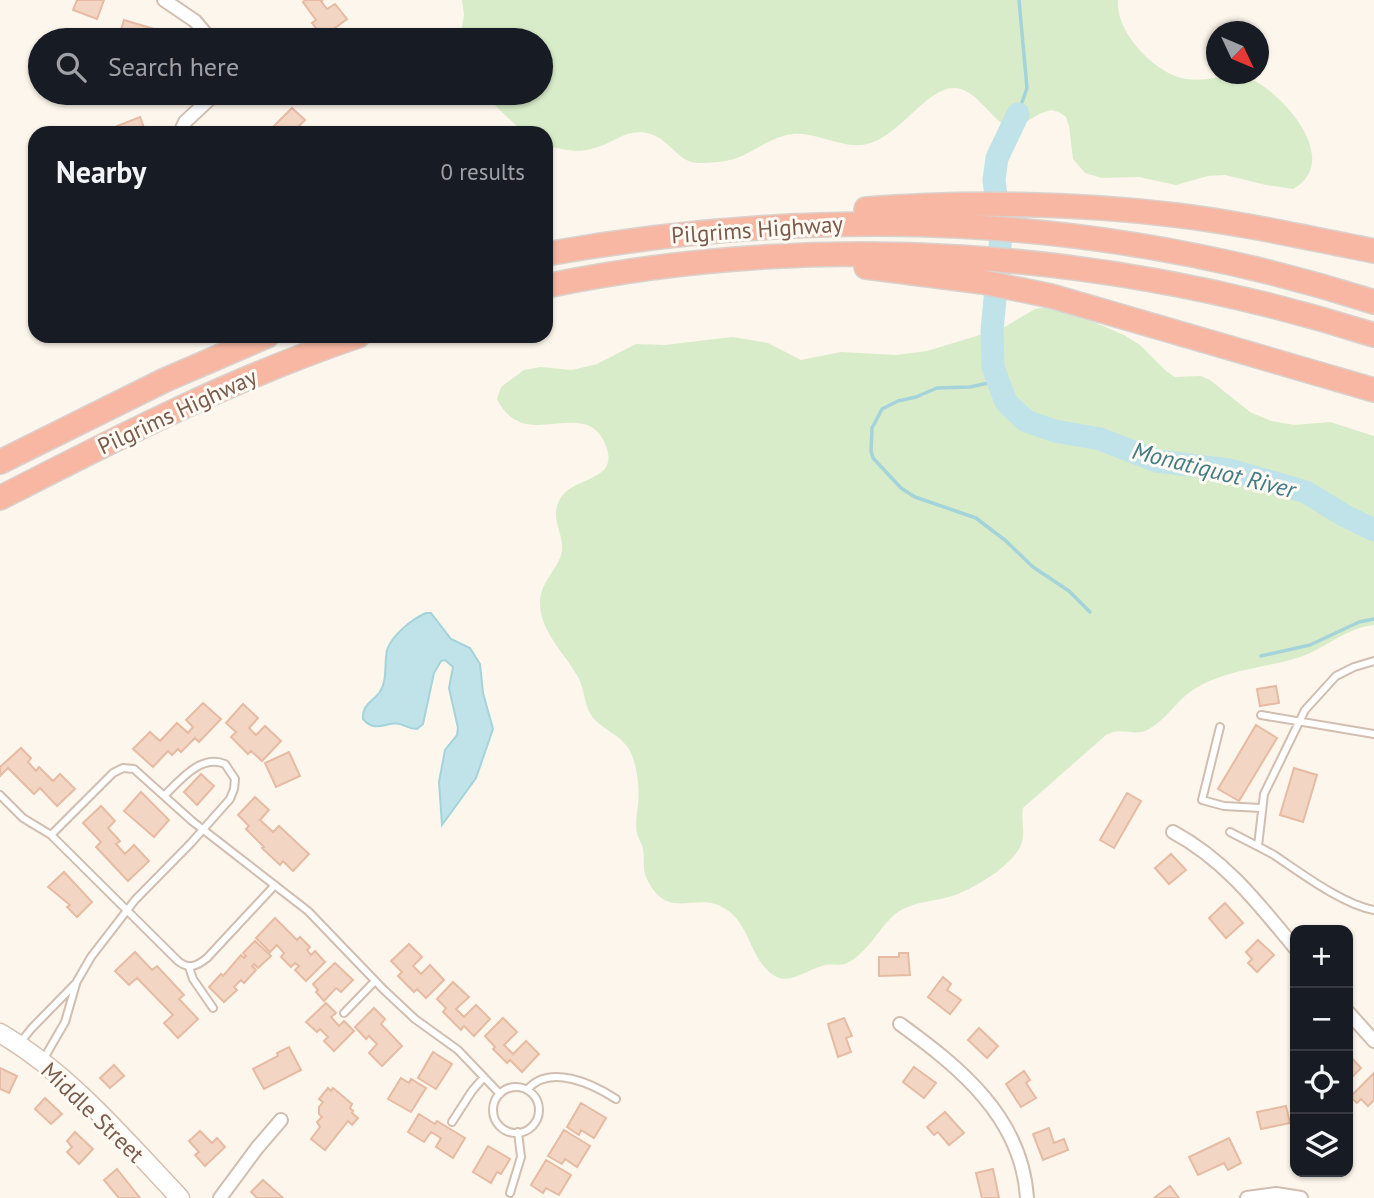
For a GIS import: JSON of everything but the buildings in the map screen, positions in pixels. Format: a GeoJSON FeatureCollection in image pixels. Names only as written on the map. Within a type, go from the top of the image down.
{"type":"FeatureCollection","features":[{"type":"Feature","properties":{"kind":"highway"},"geometry":{"type":"LineString","coordinates":[[970,216],[1035,206],[1175,215],[1374,251]]}},
{"type":"Feature","properties":{"kind":"highway"},"geometry":{"type":"LineString","coordinates":[[970,216],[1034,231],[1105,240],[1210,259],[1374,302]]}},
{"type":"Feature","properties":{"kind":"highway","name":"Pilgrims Highway"},"geometry":{"type":"LineString","coordinates":[[553,253],[682,234],[822,223],[970,216]]}},
{"type":"Feature","properties":{"kind":"highway","name":"Pilgrims Highway"},"geometry":{"type":"LineString","coordinates":[[553,285],[702,262],[818,254],[969,257],[1033,262],[1195,287],[1288,309],[1374,335]]}},
{"type":"Feature","properties":{"kind":"highway"},"geometry":{"type":"LineString","coordinates":[[702,262],[820,263],[968,280],[1031,291],[1374,390]]}},
{"type":"Feature","properties":{"kind":"highway","name":"Pilgrims Highway"},"geometry":{"type":"LineString","coordinates":[[0,462],[165,380],[251,343]]}},
{"type":"Feature","properties":{"kind":"highway","name":"Pilgrims Highway"},"geometry":{"type":"LineString","coordinates":[[0,498],[200,398],[339,343]]}},
{"type":"Feature","properties":{"kind":"street"},"geometry":{"type":"LineString","coordinates":[[164,0],[201,28]]}},
{"type":"Feature","properties":{"kind":"street"},"geometry":{"type":"LineString","coordinates":[[183,126],[203,105]]}},
{"type":"Feature","properties":{"kind":"street"},"geometry":{"type":"LineString","coordinates":[[1173,832],[1199,846],[1230,873],[1290,942]]}},
{"type":"Feature","properties":{"kind":"street"},"geometry":{"type":"LineString","coordinates":[[1353,1018],[1374,1041]]}},
{"type":"Feature","properties":{"kind":"street"},"geometry":{"type":"LineString","coordinates":[[900,1024],[949,1060],[985,1098],[1017,1155],[1027,1198]]}},
{"type":"Feature","properties":{"kind":"street","name":"Middle Street"},"geometry":{"type":"LineString","coordinates":[[0,1033],[41,1062],[92,1107],[180,1198]]}},
{"type":"Feature","properties":{"kind":"street"},"geometry":{"type":"LineString","coordinates":[[220,1198],[281,1121]]}},
{"type":"Feature","properties":{"kind":"street"},"geometry":{"type":"LineString","coordinates":[[1247,1198],[1276,1194],[1301,1198]]}},
{"type":"Feature","properties":{"kind":"lane"},"geometry":{"type":"LineString","coordinates":[[1258,846],[1264,794],[1299,720],[1312,701],[1336,676],[1374,661]]}},
{"type":"Feature","properties":{"kind":"lane"},"geometry":{"type":"LineString","coordinates":[[1261,715],[1374,734]]}},
{"type":"Feature","properties":{"kind":"lane"},"geometry":{"type":"LineString","coordinates":[[1220,727],[1202,800],[1224,806],[1261,808]]}},
{"type":"Feature","properties":{"kind":"lane"},"geometry":{"type":"LineString","coordinates":[[19,1045],[76,982],[91,957],[127,911],[226,803],[234,789],[234,779],[225,764],[216,761],[197,767],[164,796]]}},
{"type":"Feature","properties":{"kind":"lane"},"geometry":{"type":"LineString","coordinates":[[51,835],[113,773],[123,768],[138,772],[203,830],[316,918],[375,981],[415,1019],[458,1051],[500,1094]]}},
{"type":"Feature","properties":{"kind":"lane"},"geometry":{"type":"LineString","coordinates":[[0,795],[23,818],[51,835],[178,961],[189,967],[207,958],[275,886]]}},
{"type":"Feature","properties":{"kind":"lane"},"geometry":{"type":"LineString","coordinates":[[1230,832],[1258,846],[1317,884],[1374,910]]}},
{"type":"Feature","properties":{"kind":"lane"},"geometry":{"type":"LineString","coordinates":[[189,967],[192,978],[214,1008]]}},
{"type":"Feature","properties":{"kind":"lane"},"geometry":{"type":"LineString","coordinates":[[344,1013],[375,981]]}},
{"type":"Feature","properties":{"kind":"lane"},"geometry":{"type":"LineString","coordinates":[[41,1062],[65,1022],[76,982]]}},
{"type":"Feature","properties":{"kind":"lane"},"geometry":{"type":"LineString","coordinates":[[452,1122],[484,1077]]}},
{"type":"Feature","properties":{"kind":"lane"},"geometry":{"type":"LineString","coordinates":[[527,1090],[538,1081],[564,1077],[586,1083],[616,1099]]}},
{"type":"Feature","properties":{"kind":"lane"},"geometry":{"type":"LineString","coordinates":[[512,1088],[527,1090],[537,1099],[538,1113],[530,1126],[518,1132],[505,1131],[494,1119],[493,1107],[500,1094],[512,1088]]}},
{"type":"Feature","properties":{"kind":"lane"},"geometry":{"type":"LineString","coordinates":[[510,1193],[521,1157],[518,1132]]}},
{"type":"Feature","properties":{"kind":"green space"},"geometry":{"type":"Polygon","coordinates":[[[462,0],[1118,0],[1123,25],[1130,38],[1151,61],[1163,69],[1187,79],[1206,79],[1206,84],[1259,84],[1268,90],[1294,116],[1304,132],[1311,148],[1312,163],[1307,177],[1293,189],[1225,175],[1208,176],[1176,185],[1139,177],[1102,178],[1085,173],[1073,159],[1069,126],[1066,117],[1059,112],[1051,110],[1039,114],[1018,127],[1005,126],[976,98],[955,88],[934,95],[890,132],[867,144],[849,145],[793,134],[774,139],[733,159],[703,163],[689,161],[662,140],[644,133],[632,133],[592,149],[562,149],[553,147],[553,126],[517,126],[495,105],[553,105],[553,28],[462,28],[462,0]]]}},
{"type":"Feature","properties":{"kind":"green space"},"geometry":{"type":"Polygon","coordinates":[[[1046,307],[1070,312],[1124,335],[1140,345],[1175,377],[1201,376],[1210,380],[1250,412],[1271,421],[1294,425],[1330,422],[1374,436],[1374,625],[1354,630],[1300,657],[1208,682],[1189,693],[1147,730],[1117,731],[1106,735],[1023,808],[1022,842],[1012,858],[993,875],[961,893],[903,909],[889,920],[864,950],[845,964],[825,965],[791,978],[777,977],[762,964],[742,926],[731,913],[713,903],[673,903],[663,899],[654,891],[646,877],[643,849],[636,830],[639,799],[632,755],[621,740],[591,715],[578,677],[548,632],[541,612],[543,588],[561,555],[562,541],[556,514],[560,499],[575,486],[601,473],[609,458],[606,446],[597,431],[584,424],[523,423],[509,415],[497,399],[501,387],[524,370],[540,367],[572,370],[597,364],[636,344],[665,345],[732,337],[768,343],[801,360],[841,352],[896,355],[927,351],[1003,328],[1035,309],[1046,307]]]}},
{"type":"Feature","properties":{"kind":"water"},"geometry":{"type":"Polygon","coordinates":[[[426,613],[431,613],[451,639],[470,648],[480,664],[483,693],[493,729],[476,778],[442,825],[439,782],[445,750],[457,735],[458,728],[449,688],[453,667],[445,660],[441,661],[434,673],[423,724],[417,729],[400,724],[372,726],[363,719],[366,707],[382,688],[390,644],[403,628],[426,613]]]}},
{"type":"Feature","properties":{"kind":"waterway","name":"Monatiquot River"},"geometry":{"type":"LineString","coordinates":[[1018,114],[1027,88],[1019,0]]}},
{"type":"Feature","properties":{"kind":"waterway","name":"Monatiquot River"},"geometry":{"type":"LineString","coordinates":[[1018,114],[997,158],[994,180],[1001,235],[992,331],[993,367],[1006,402],[1026,421],[1055,431],[1100,439],[1157,461],[1230,470],[1306,492],[1374,530]]}},
{"type":"Feature","properties":{"kind":"waterway"},"geometry":{"type":"LineString","coordinates":[[997,381],[970,387],[937,388],[882,409],[872,428],[873,458],[901,488],[915,497],[976,518],[1006,541],[1033,567],[1069,591],[1090,612]]}},
{"type":"Feature","properties":{"kind":"waterway"},"geometry":{"type":"LineString","coordinates":[[1261,656],[1310,645],[1359,622],[1374,619]]}}]}
